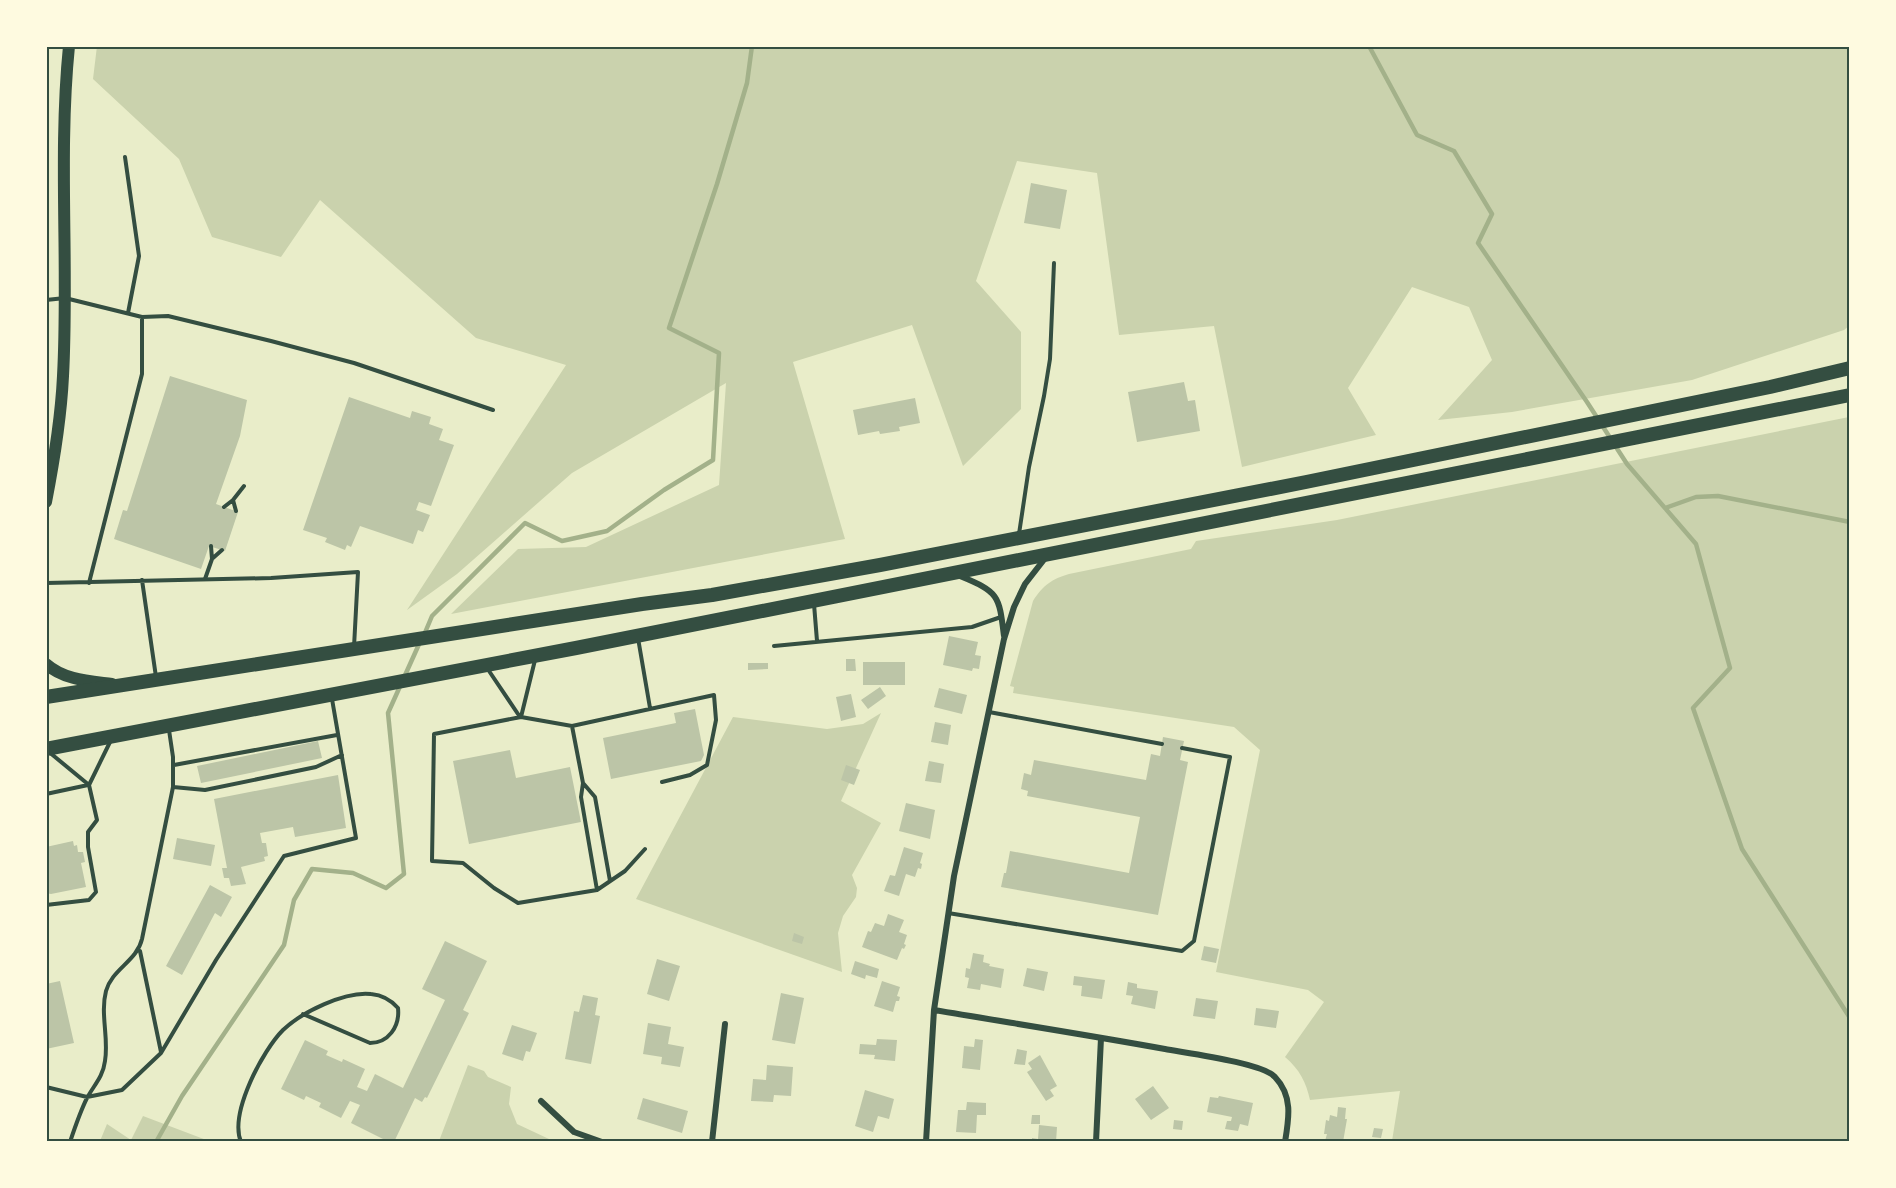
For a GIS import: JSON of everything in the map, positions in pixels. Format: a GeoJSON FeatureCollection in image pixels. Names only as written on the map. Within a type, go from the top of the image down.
{"type":"FeatureCollection","features":[{"type":"Feature","properties":{"kind":"main road"},"geometry":{"type":"LineString","coordinates":[[46,502],[55,460],[63,377],[64,128],[65,82],[69,46]]}},
{"type":"Feature","properties":{"kind":"main road"},"geometry":{"type":"LineString","coordinates":[[46,697],[723,593],[880,565],[1614,419],[1850,368]]}},
{"type":"Feature","properties":{"kind":"main road"},"geometry":{"type":"LineString","coordinates":[[46,749],[638,636],[1850,395]]}},
{"type":"Feature","properties":{"kind":"main road"},"geometry":{"type":"LineString","coordinates":[[46,664],[57,673],[69,677],[122,686]]}},
{"type":"Feature","properties":{"kind":"street"},"geometry":{"type":"LineString","coordinates":[[926,1142],[934,1010],[954,876],[988,712],[1004,639],[1014,607],[1025,584],[1049,554]]}},
{"type":"Feature","properties":{"kind":"street"},"geometry":{"type":"LineString","coordinates":[[953,573],[993,592],[1001,608],[1004,639]]}},
{"type":"Feature","properties":{"kind":"street"},"geometry":{"type":"LineString","coordinates":[[934,1010],[1203,1056],[1252,1066],[1274,1074],[1284,1088],[1289,1103],[1285,1142]]}},
{"type":"Feature","properties":{"kind":"street"},"geometry":{"type":"LineString","coordinates":[[712,1142],[725,1024]]}},
{"type":"Feature","properties":{"kind":"street"},"geometry":{"type":"LineString","coordinates":[[1096,1142],[1101,1038]]}},
{"type":"Feature","properties":{"kind":"street"},"geometry":{"type":"LineString","coordinates":[[541,1101],[574,1132],[603,1142]]}},
{"type":"Feature","properties":{"kind":"lane"},"geometry":{"type":"LineString","coordinates":[[125,157],[139,256],[128,312]]}},
{"type":"Feature","properties":{"kind":"lane"},"geometry":{"type":"LineString","coordinates":[[1019,537],[1029,467],[1050,359],[1054,263]]}},
{"type":"Feature","properties":{"kind":"lane"},"geometry":{"type":"LineString","coordinates":[[46,300],[65,298],[142,316],[168,316],[288,345],[354,363],[493,410]]}},
{"type":"Feature","properties":{"kind":"lane"},"geometry":{"type":"LineString","coordinates":[[89,583],[142,374],[142,316]]}},
{"type":"Feature","properties":{"kind":"lane"},"geometry":{"type":"LineString","coordinates":[[224,507],[244,486]]}},
{"type":"Feature","properties":{"kind":"lane"},"geometry":{"type":"LineString","coordinates":[[233,500],[236,512]]}},
{"type":"Feature","properties":{"kind":"lane"},"geometry":{"type":"LineString","coordinates":[[205,579],[212,559],[211,546]]}},
{"type":"Feature","properties":{"kind":"lane"},"geometry":{"type":"LineString","coordinates":[[212,559],[222,550]]}},
{"type":"Feature","properties":{"kind":"lane"},"geometry":{"type":"LineString","coordinates":[[46,583],[271,578],[358,572],[354,649]]}},
{"type":"Feature","properties":{"kind":"lane"},"geometry":{"type":"LineString","coordinates":[[142,580],[156,680]]}},
{"type":"Feature","properties":{"kind":"lane"},"geometry":{"type":"LineString","coordinates":[[814,600],[817,641]]}},
{"type":"Feature","properties":{"kind":"lane"},"geometry":{"type":"LineString","coordinates":[[774,646],[972,627],[1002,617]]}},
{"type":"Feature","properties":{"kind":"lane"},"geometry":{"type":"LineString","coordinates":[[638,636],[650,708]]}},
{"type":"Feature","properties":{"kind":"lane"},"geometry":{"type":"LineString","coordinates":[[521,717],[536,656]]}},
{"type":"Feature","properties":{"kind":"lane"},"geometry":{"type":"LineString","coordinates":[[485,665],[521,717]]}},
{"type":"Feature","properties":{"kind":"lane"},"geometry":{"type":"LineString","coordinates":[[645,849],[626,871],[597,890],[518,903],[494,888],[463,863],[432,861],[434,734],[521,717],[572,726],[714,694],[716,720],[707,765],[690,775],[662,782]]}},
{"type":"Feature","properties":{"kind":"lane"},"geometry":{"type":"LineString","coordinates":[[46,1087],[87,1097],[122,1090],[161,1053],[216,960],[284,856],[356,838],[331,695]]}},
{"type":"Feature","properties":{"kind":"lane"},"geometry":{"type":"LineString","coordinates":[[988,712],[1162,744]]}},
{"type":"Feature","properties":{"kind":"lane"},"geometry":{"type":"LineString","coordinates":[[161,1053],[140,950],[173,787],[174,765],[168,726]]}},
{"type":"Feature","properties":{"kind":"lane"},"geometry":{"type":"LineString","coordinates":[[572,726],[583,783],[581,797],[597,890]]}},
{"type":"Feature","properties":{"kind":"lane"},"geometry":{"type":"LineString","coordinates":[[174,765],[337,735]]}},
{"type":"Feature","properties":{"kind":"lane"},"geometry":{"type":"LineString","coordinates":[[88,785],[113,736]]}},
{"type":"Feature","properties":{"kind":"lane"},"geometry":{"type":"LineString","coordinates":[[948,913],[1182,951],[1194,941],[1230,757],[1182,748]]}},
{"type":"Feature","properties":{"kind":"lane"},"geometry":{"type":"LineString","coordinates":[[46,749],[88,785],[97,820],[88,832],[88,847],[96,892],[89,900],[46,906]]}},
{"type":"Feature","properties":{"kind":"lane"},"geometry":{"type":"LineString","coordinates":[[173,787],[205,790],[316,767],[342,756]]}},
{"type":"Feature","properties":{"kind":"lane"},"geometry":{"type":"LineString","coordinates":[[583,783],[595,796],[610,881]]}},
{"type":"Feature","properties":{"kind":"lane"},"geometry":{"type":"LineString","coordinates":[[46,794],[88,785]]}},
{"type":"Feature","properties":{"kind":"lane"},"geometry":{"type":"LineString","coordinates":[[70,1142],[87,1097],[100,1078],[105,1063],[107,1046],[104,1002],[106,990],[118,971],[140,950]]}},
{"type":"Feature","properties":{"kind":"lane"},"geometry":{"type":"LineString","coordinates":[[241,1142],[238,1136],[241,1108],[264,1053],[284,1029],[303,1014],[360,993],[386,998],[399,1008],[394,1030],[385,1040],[378,1043],[370,1043],[303,1014]]}},
{"type":"Feature","properties":{"kind":"green space"},"geometry":{"type":"Polygon","coordinates":[[[97,46],[1849,47],[1849,326],[1844,330],[1692,380],[1512,412],[1438,420],[1492,360],[1469,307],[1412,287],[1348,388],[1376,435],[1242,467],[1214,326],[1119,335],[1097,173],[1017,161],[976,281],[1021,332],[1021,409],[963,466],[912,325],[793,362],[845,539],[451,614],[518,549],[586,547],[719,485],[726,383],[572,473],[457,574],[407,610],[566,365],[476,338],[320,200],[281,257],[212,237],[179,159],[93,79],[97,46]]]}},
{"type":"Feature","properties":{"kind":"green space"},"geometry":{"type":"Polygon","coordinates":[[[1849,417],[1849,1141],[1392,1141],[1400,1091],[1310,1100],[1302,1077],[1285,1057],[1324,1002],[1308,990],[1216,972],[1260,750],[1234,727],[1013,693],[1014,687],[1010,686],[1033,601],[1048,583],[1069,574],[1191,549],[1196,541],[1337,520],[1849,417]]]}},
{"type":"Feature","properties":{"kind":"green space"},"geometry":{"type":"Polygon","coordinates":[[[881,713],[841,801],[881,823],[852,875],[857,888],[856,897],[843,916],[838,933],[842,972],[636,899],[733,717],[827,729],[863,724],[881,713]]]}},
{"type":"Feature","properties":{"kind":"green space"},"geometry":{"type":"Polygon","coordinates":[[[468,1065],[484,1071],[488,1077],[511,1087],[509,1104],[517,1124],[549,1139],[548,1141],[439,1141],[468,1065]]]}},
{"type":"Feature","properties":{"kind":"green space"},"geometry":{"type":"Polygon","coordinates":[[[143,1116],[209,1141],[100,1141],[107,1124],[131,1140],[143,1116]]]}},
{"type":"Feature","properties":{"kind":"building"},"geometry":{"type":"Polygon","coordinates":[[[1031,183],[1067,190],[1060,229],[1024,223],[1031,183]]]}},
{"type":"Feature","properties":{"kind":"building"},"geometry":{"type":"Polygon","coordinates":[[[170,376],[247,400],[240,436],[216,504],[238,512],[225,551],[209,546],[201,569],[114,539],[123,510],[127,511],[170,376]]]}},
{"type":"Feature","properties":{"kind":"building"},"geometry":{"type":"Polygon","coordinates":[[[1184,382],[1188,401],[1195,400],[1200,431],[1137,442],[1128,392],[1184,382]]]}},
{"type":"Feature","properties":{"kind":"building"},"geometry":{"type":"Polygon","coordinates":[[[349,397],[410,418],[412,411],[431,417],[429,424],[443,429],[439,440],[454,445],[431,506],[419,502],[416,510],[430,515],[423,532],[418,530],[413,544],[360,526],[351,547],[347,545],[345,550],[325,542],[327,538],[303,530],[349,397]]]}},
{"type":"Feature","properties":{"kind":"building"},"geometry":{"type":"Polygon","coordinates":[[[915,398],[920,423],[899,427],[900,431],[880,434],[879,431],[858,435],[853,410],[915,398]]]}},
{"type":"Feature","properties":{"kind":"building"},"geometry":{"type":"Polygon","coordinates":[[[949,636],[978,642],[975,655],[981,656],[979,669],[973,668],[972,671],[943,665],[949,636]]]}},
{"type":"Feature","properties":{"kind":"building"},"geometry":{"type":"Polygon","coordinates":[[[846,659],[855,659],[856,671],[846,671],[846,659]]]}},
{"type":"Feature","properties":{"kind":"building"},"geometry":{"type":"Polygon","coordinates":[[[863,662],[905,662],[905,685],[863,685],[863,662]]]}},
{"type":"Feature","properties":{"kind":"building"},"geometry":{"type":"Polygon","coordinates":[[[748,663],[768,663],[768,669],[748,670],[748,663]]]}},
{"type":"Feature","properties":{"kind":"building"},"geometry":{"type":"Polygon","coordinates":[[[880,687],[886,696],[868,709],[861,700],[880,687]]]}},
{"type":"Feature","properties":{"kind":"building"},"geometry":{"type":"Polygon","coordinates":[[[939,688],[967,695],[962,714],[934,707],[939,688]]]}},
{"type":"Feature","properties":{"kind":"building"},"geometry":{"type":"Polygon","coordinates":[[[851,694],[856,717],[841,721],[836,697],[851,694]]]}},
{"type":"Feature","properties":{"kind":"building"},"geometry":{"type":"Polygon","coordinates":[[[695,709],[704,755],[701,761],[611,779],[603,738],[676,723],[674,713],[695,709]]]}},
{"type":"Feature","properties":{"kind":"building"},"geometry":{"type":"Polygon","coordinates":[[[935,722],[951,725],[948,745],[931,742],[935,722]]]}},
{"type":"Feature","properties":{"kind":"building"},"geometry":{"type":"Polygon","coordinates":[[[1163,737],[1184,741],[1180,760],[1188,762],[1158,915],[1001,887],[1010,851],[1129,873],[1140,817],[1027,796],[1028,791],[1021,789],[1024,773],[1031,775],[1034,760],[1146,780],[1151,754],[1160,756],[1163,737]]]}},
{"type":"Feature","properties":{"kind":"building"},"geometry":{"type":"Polygon","coordinates":[[[318,741],[322,758],[201,783],[197,766],[318,741]]]}},
{"type":"Feature","properties":{"kind":"building"},"geometry":{"type":"Polygon","coordinates":[[[510,750],[516,778],[570,767],[581,822],[469,844],[453,761],[510,750]]]}},
{"type":"Feature","properties":{"kind":"building"},"geometry":{"type":"Polygon","coordinates":[[[929,761],[944,764],[941,783],[925,781],[929,761]]]}},
{"type":"Feature","properties":{"kind":"building"},"geometry":{"type":"Polygon","coordinates":[[[846,765],[860,770],[854,785],[841,780],[846,765]]]}},
{"type":"Feature","properties":{"kind":"building"},"geometry":{"type":"Polygon","coordinates":[[[338,775],[346,828],[295,837],[293,827],[260,833],[262,843],[266,843],[268,856],[264,857],[265,861],[241,867],[246,884],[231,886],[229,878],[224,878],[222,868],[227,868],[214,799],[338,775]]]}},
{"type":"Feature","properties":{"kind":"building"},"geometry":{"type":"Polygon","coordinates":[[[906,803],[935,810],[930,839],[899,831],[906,803]]]}},
{"type":"Feature","properties":{"kind":"building"},"geometry":{"type":"Polygon","coordinates":[[[177,838],[215,845],[211,866],[173,859],[177,838]]]}},
{"type":"Feature","properties":{"kind":"building"},"geometry":{"type":"Polygon","coordinates":[[[73,841],[74,846],[77,845],[78,852],[83,852],[85,862],[81,863],[86,887],[46,893],[46,847],[73,841]]]}},
{"type":"Feature","properties":{"kind":"building"},"geometry":{"type":"Polygon","coordinates":[[[904,847],[923,853],[920,863],[922,864],[915,877],[906,874],[899,896],[884,891],[890,875],[895,876],[904,847]]]}},
{"type":"Feature","properties":{"kind":"building"},"geometry":{"type":"Polygon","coordinates":[[[210,885],[232,897],[221,917],[215,913],[182,975],[166,966],[210,885]]]}},
{"type":"Feature","properties":{"kind":"building"},"geometry":{"type":"Polygon","coordinates":[[[888,914],[904,920],[899,932],[907,935],[904,944],[906,945],[904,949],[902,948],[897,960],[862,947],[868,931],[871,932],[875,923],[884,926],[888,914]]]}},
{"type":"Feature","properties":{"kind":"building"},"geometry":{"type":"Polygon","coordinates":[[[794,933],[804,937],[802,944],[792,941],[794,933]]]}},
{"type":"Feature","properties":{"kind":"building"},"geometry":{"type":"Polygon","coordinates":[[[445,941],[487,961],[463,1010],[469,1013],[427,1098],[425,1097],[422,1102],[415,1098],[394,1142],[389,1142],[351,1123],[360,1105],[350,1101],[341,1118],[319,1107],[321,1103],[306,1096],[304,1100],[281,1089],[305,1040],[328,1051],[326,1055],[342,1062],[343,1059],[365,1069],[357,1087],[367,1091],[375,1074],[403,1088],[445,1000],[422,989],[445,941]]]}},
{"type":"Feature","properties":{"kind":"building"},"geometry":{"type":"Polygon","coordinates":[[[1204,946],[1219,949],[1216,963],[1201,960],[1204,946]]]}},
{"type":"Feature","properties":{"kind":"building"},"geometry":{"type":"Polygon","coordinates":[[[973,953],[984,955],[983,962],[990,964],[989,966],[1004,969],[1001,988],[981,984],[980,990],[967,988],[969,978],[965,977],[966,968],[970,969],[973,953]]]}},
{"type":"Feature","properties":{"kind":"building"},"geometry":{"type":"Polygon","coordinates":[[[657,959],[680,966],[669,1001],[647,994],[657,959]]]}},
{"type":"Feature","properties":{"kind":"building"},"geometry":{"type":"Polygon","coordinates":[[[855,961],[879,969],[877,978],[866,975],[865,979],[851,974],[855,961]]]}},
{"type":"Feature","properties":{"kind":"building"},"geometry":{"type":"Polygon","coordinates":[[[1027,968],[1048,972],[1044,991],[1023,986],[1027,968]]]}},
{"type":"Feature","properties":{"kind":"building"},"geometry":{"type":"Polygon","coordinates":[[[1074,976],[1105,980],[1102,999],[1081,996],[1082,986],[1073,985],[1074,976]]]}},
{"type":"Feature","properties":{"kind":"building"},"geometry":{"type":"Polygon","coordinates":[[[60,981],[74,1043],[46,1049],[46,984],[60,981]]]}},
{"type":"Feature","properties":{"kind":"building"},"geometry":{"type":"Polygon","coordinates":[[[882,981],[900,987],[897,996],[900,997],[899,1001],[896,1001],[893,1012],[874,1006],[882,981]]]}},
{"type":"Feature","properties":{"kind":"building"},"geometry":{"type":"Polygon","coordinates":[[[1128,982],[1137,984],[1137,988],[1158,991],[1155,1009],[1131,1004],[1133,996],[1126,995],[1128,982]]]}},
{"type":"Feature","properties":{"kind":"building"},"geometry":{"type":"Polygon","coordinates":[[[781,993],[804,998],[795,1044],[772,1040],[781,993]]]}},
{"type":"Feature","properties":{"kind":"building"},"geometry":{"type":"Polygon","coordinates":[[[583,995],[598,998],[595,1015],[600,1016],[591,1064],[565,1059],[574,1011],[579,1012],[583,995]]]}},
{"type":"Feature","properties":{"kind":"building"},"geometry":{"type":"Polygon","coordinates":[[[1196,998],[1218,1001],[1215,1019],[1193,1016],[1196,998]]]}},
{"type":"Feature","properties":{"kind":"building"},"geometry":{"type":"Polygon","coordinates":[[[1256,1008],[1279,1011],[1276,1028],[1254,1025],[1256,1008]]]}},
{"type":"Feature","properties":{"kind":"building"},"geometry":{"type":"Polygon","coordinates":[[[648,1023],[671,1027],[668,1044],[684,1047],[680,1067],[661,1064],[662,1057],[643,1054],[648,1023]]]}},
{"type":"Feature","properties":{"kind":"building"},"geometry":{"type":"Polygon","coordinates":[[[512,1025],[537,1033],[530,1052],[526,1051],[523,1061],[502,1054],[512,1025]]]}},
{"type":"Feature","properties":{"kind":"building"},"geometry":{"type":"Polygon","coordinates":[[[877,1039],[897,1040],[895,1061],[874,1059],[875,1055],[859,1054],[860,1044],[876,1045],[877,1039]]]}},
{"type":"Feature","properties":{"kind":"building"},"geometry":{"type":"Polygon","coordinates":[[[975,1039],[983,1040],[980,1070],[962,1068],[964,1046],[974,1047],[975,1039]]]}},
{"type":"Feature","properties":{"kind":"building"},"geometry":{"type":"Polygon","coordinates":[[[1017,1049],[1027,1051],[1025,1065],[1014,1064],[1017,1049]]]}},
{"type":"Feature","properties":{"kind":"building"},"geometry":{"type":"Polygon","coordinates":[[[1040,1055],[1057,1086],[1050,1090],[1054,1096],[1046,1101],[1027,1072],[1032,1069],[1028,1063],[1040,1055]]]}},
{"type":"Feature","properties":{"kind":"building"},"geometry":{"type":"Polygon","coordinates":[[[767,1065],[793,1067],[791,1096],[774,1095],[773,1102],[751,1101],[753,1079],[766,1080],[767,1065]]]}},
{"type":"Feature","properties":{"kind":"building"},"geometry":{"type":"Polygon","coordinates":[[[1153,1086],[1169,1108],[1151,1120],[1135,1099],[1153,1086]]]}},
{"type":"Feature","properties":{"kind":"building"},"geometry":{"type":"Polygon","coordinates":[[[865,1090],[894,1099],[889,1119],[878,1116],[873,1132],[855,1126],[865,1090]]]}},
{"type":"Feature","properties":{"kind":"building"},"geometry":{"type":"Polygon","coordinates":[[[1219,1096],[1253,1103],[1248,1126],[1240,1124],[1238,1131],[1225,1129],[1227,1121],[1231,1121],[1232,1117],[1207,1112],[1210,1097],[1218,1098],[1219,1096]]]}},
{"type":"Feature","properties":{"kind":"building"},"geometry":{"type":"Polygon","coordinates":[[[643,1098],[688,1111],[682,1133],[637,1119],[643,1098]]]}},
{"type":"Feature","properties":{"kind":"building"},"geometry":{"type":"Polygon","coordinates":[[[967,1102],[986,1103],[986,1115],[977,1115],[976,1133],[956,1132],[958,1110],[966,1110],[967,1102]]]}},
{"type":"Feature","properties":{"kind":"building"},"geometry":{"type":"Polygon","coordinates":[[[1338,1107],[1346,1108],[1345,1119],[1347,1119],[1343,1142],[1325,1141],[1326,1120],[1329,1121],[1330,1115],[1337,1117],[1338,1107]]]}},
{"type":"Feature","properties":{"kind":"building"},"geometry":{"type":"Polygon","coordinates":[[[1032,1115],[1040,1115],[1040,1124],[1031,1124],[1032,1115]]]}},
{"type":"Feature","properties":{"kind":"building"},"geometry":{"type":"Polygon","coordinates":[[[1174,1120],[1183,1121],[1182,1130],[1173,1129],[1174,1120]]]}},
{"type":"Feature","properties":{"kind":"building"},"geometry":{"type":"Polygon","coordinates":[[[1039,1125],[1057,1127],[1056,1142],[1032,1142],[1032,1138],[1038,1139],[1039,1125]]]}},
{"type":"Feature","properties":{"kind":"building"},"geometry":{"type":"Polygon","coordinates":[[[1374,1128],[1383,1129],[1381,1138],[1372,1137],[1374,1128]]]}},
{"type":"Feature","properties":{"kind":"waterway"},"geometry":{"type":"LineString","coordinates":[[424,635],[432,616],[525,523],[562,541],[607,531],[664,490],[713,460],[719,353],[669,328],[717,184],[747,83],[752,46]]}},
{"type":"Feature","properties":{"kind":"waterway"},"geometry":{"type":"LineString","coordinates":[[1369,46],[1417,135],[1454,151],[1492,214],[1478,243],[1627,464],[1696,544],[1730,668],[1693,708],[1742,849],[1850,1018]]}},
{"type":"Feature","properties":{"kind":"waterway"},"geometry":{"type":"LineString","coordinates":[[1665,508],[1696,497],[1718,496],[1850,522]]}},
{"type":"Feature","properties":{"kind":"waterway"},"geometry":{"type":"LineString","coordinates":[[156,1142],[182,1096],[284,945],[294,900],[312,869],[353,873],[386,888],[404,874],[388,713],[420,642]]}}]}
